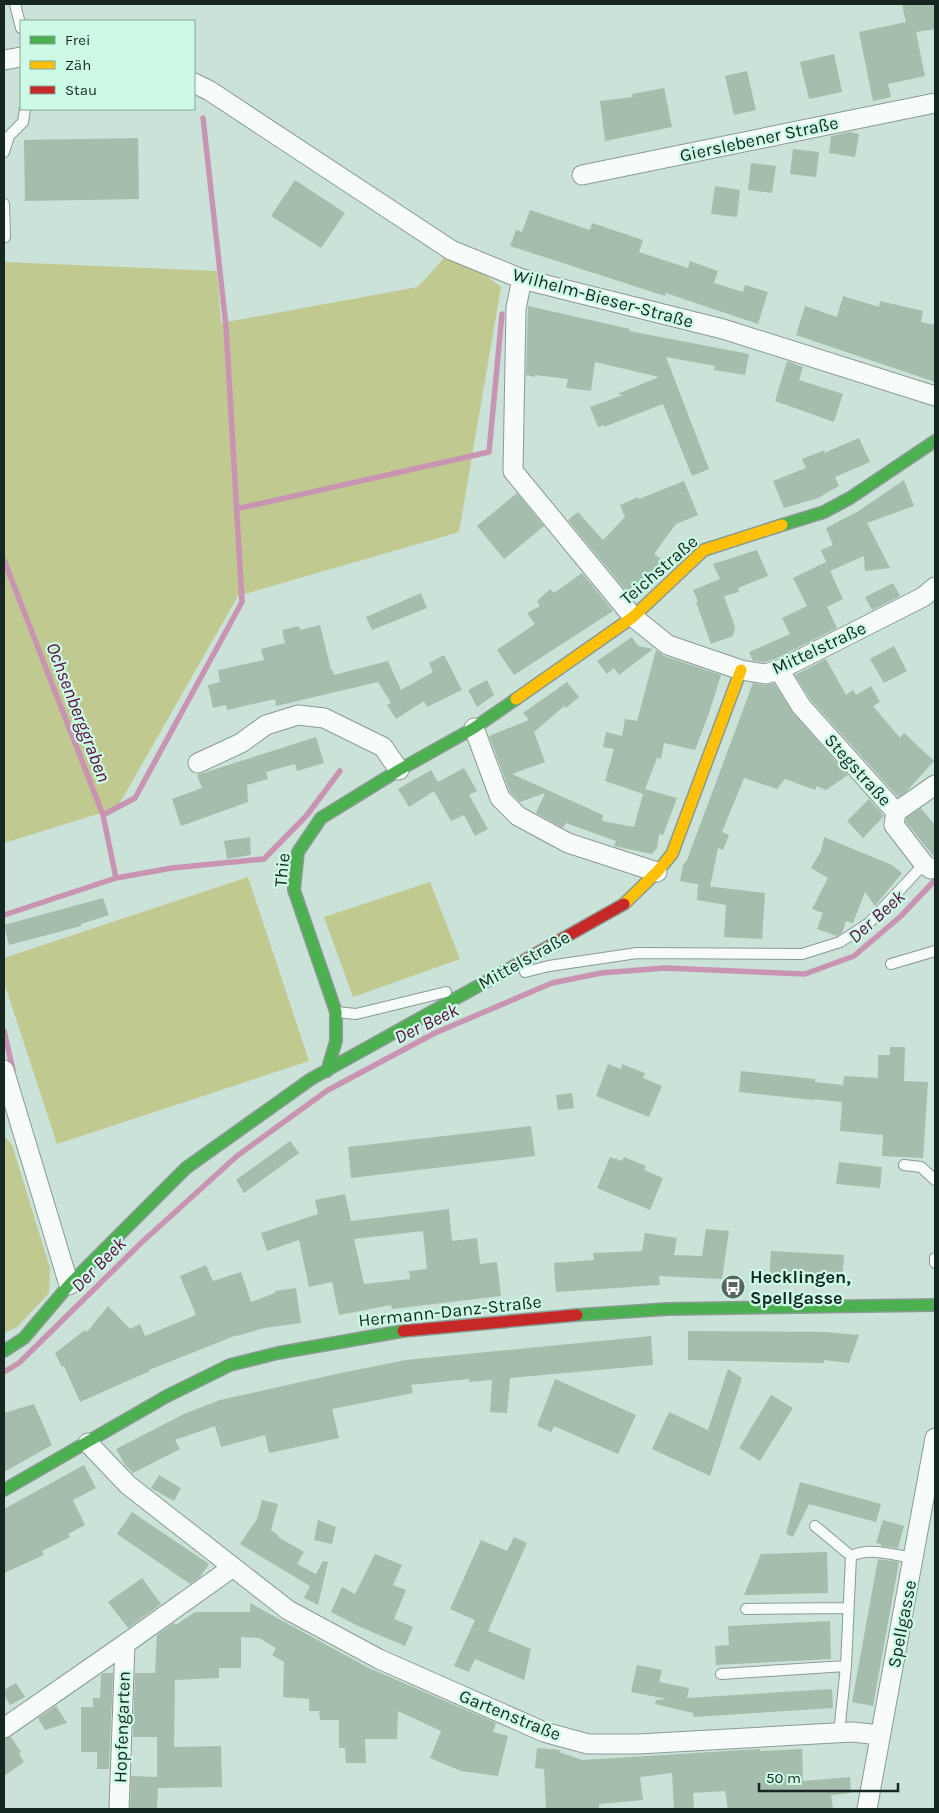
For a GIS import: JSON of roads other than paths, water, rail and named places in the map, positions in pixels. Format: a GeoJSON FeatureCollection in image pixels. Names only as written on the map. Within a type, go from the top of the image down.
{"type":"FeatureCollection","features":[{"type":"Feature","properties":{"kind":"street"},"geometry":{"type":"LineString","coordinates":[[4,60],[20,57]]}},
{"type":"Feature","properties":{"kind":"street","name":"Wilhelm-Bieser-Straße"},"geometry":{"type":"LineString","coordinates":[[195,84],[210,91],[451,250],[522,279],[723,329],[935,396]]}},
{"type":"Feature","properties":{"kind":"street","name":"Gierslebener Straße"},"geometry":{"type":"LineString","coordinates":[[582,175],[935,103]]}},
{"type":"Feature","properties":{"kind":"street"},"geometry":{"type":"LineString","coordinates":[[522,279],[516,308],[513,471],[633,617],[668,645],[741,670]]}},
{"type":"Feature","properties":{"kind":"street","name":"Teichstraße"},"geometry":{"type":"LineString","coordinates":[[474,728],[633,617],[704,550],[824,512],[850,498],[935,441]]}},
{"type":"Feature","properties":{"kind":"street","name":"Mittelstraße"},"geometry":{"type":"LineString","coordinates":[[4,1351],[24,1338],[68,1285],[186,1168],[311,1079],[620,907],[657,872],[672,854],[741,670],[765,674],[779,670],[923,597],[935,588]]}},
{"type":"Feature","properties":{"kind":"street","name":"Stegstraße"},"geometry":{"type":"LineString","coordinates":[[779,670],[801,706],[896,812],[894,825],[927,866]]}},
{"type":"Feature","properties":{"kind":"street"},"geometry":{"type":"LineString","coordinates":[[198,763],[241,743],[266,725],[298,715],[324,718],[383,748],[399,770]]}},
{"type":"Feature","properties":{"kind":"street"},"geometry":{"type":"LineString","coordinates":[[474,728],[500,798],[518,816],[568,843],[657,872]]}},
{"type":"Feature","properties":{"kind":"street","name":"Thie"},"geometry":{"type":"LineString","coordinates":[[327,1071],[336,1042],[336,1012],[294,890],[298,852],[321,818],[399,770],[474,728]]}},
{"type":"Feature","properties":{"kind":"street"},"geometry":{"type":"LineString","coordinates":[[896,812],[935,785]]}},
{"type":"Feature","properties":{"kind":"street"},"geometry":{"type":"LineString","coordinates":[[4,1070],[68,1285]]}},
{"type":"Feature","properties":{"kind":"street","name":"Hermann-Danz-Straße"},"geometry":{"type":"LineString","coordinates":[[4,1490],[168,1396],[230,1365],[278,1353],[401,1331],[537,1318],[668,1309],[935,1305]]}},
{"type":"Feature","properties":{"kind":"street","name":"Spellgasse"},"geometry":{"type":"LineString","coordinates":[[867,1809],[935,1438]]}},
{"type":"Feature","properties":{"kind":"street","name":"Gartenstraße"},"geometry":{"type":"LineString","coordinates":[[88,1443],[128,1485],[288,1610],[379,1660],[544,1732],[588,1744],[628,1744],[839,1732],[880,1736]]}},
{"type":"Feature","properties":{"kind":"street"},"geometry":{"type":"LineString","coordinates":[[4,1728],[233,1567]]}},
{"type":"Feature","properties":{"kind":"street","name":"Hopfengarten"},"geometry":{"type":"LineString","coordinates":[[119,1809],[125,1644]]}},
{"type":"Feature","properties":{"kind":"lane"},"geometry":{"type":"LineString","coordinates":[[14,4],[20,25]]}},
{"type":"Feature","properties":{"kind":"lane"},"geometry":{"type":"LineString","coordinates":[[4,152],[9,136],[24,122],[24,110]]}},
{"type":"Feature","properties":{"kind":"lane"},"geometry":{"type":"LineString","coordinates":[[4,204],[5,237]]}},
{"type":"Feature","properties":{"kind":"lane"},"geometry":{"type":"LineString","coordinates":[[336,1012],[356,1014],[549,966],[637,953],[802,954],[840,942],[869,922],[927,866]]}},
{"type":"Feature","properties":{"kind":"lane"},"geometry":{"type":"LineString","coordinates":[[891,964],[935,951]]}},
{"type":"Feature","properties":{"kind":"lane"},"geometry":{"type":"LineString","coordinates":[[904,1165],[921,1167],[934,1177],[935,1180]]}},
{"type":"Feature","properties":{"kind":"lane"},"geometry":{"type":"LineString","coordinates":[[935,1258],[935,1263]]}},
{"type":"Feature","properties":{"kind":"lane"},"geometry":{"type":"LineString","coordinates":[[815,1526],[851,1556]]}},
{"type":"Feature","properties":{"kind":"lane"},"geometry":{"type":"LineString","coordinates":[[851,1556],[860,1552],[873,1552],[914,1558]]}},
{"type":"Feature","properties":{"kind":"lane"},"geometry":{"type":"LineString","coordinates":[[839,1732],[846,1666],[851,1556]]}},
{"type":"Feature","properties":{"kind":"lane"},"geometry":{"type":"LineString","coordinates":[[746,1609],[848,1608]]}},
{"type":"Feature","properties":{"kind":"lane"},"geometry":{"type":"LineString","coordinates":[[721,1674],[846,1666]]}},
{"type":"Feature","properties":{"kind":"waterway"},"geometry":{"type":"LineString","coordinates":[[103,815],[135,798],[242,602],[226,326],[203,118]]}},
{"type":"Feature","properties":{"kind":"waterway"},"geometry":{"type":"LineString","coordinates":[[236,509],[489,452],[502,314]]}},
{"type":"Feature","properties":{"kind":"waterway","name":"Ochsenberggraben"},"geometry":{"type":"LineString","coordinates":[[4,560],[103,815],[116,878]]}},
{"type":"Feature","properties":{"kind":"waterway"},"geometry":{"type":"LineString","coordinates":[[4,915],[116,878],[172,868],[264,859],[307,815],[340,771]]}},
{"type":"Feature","properties":{"kind":"waterway","name":"Der Beek"},"geometry":{"type":"LineString","coordinates":[[4,1372],[19,1363],[141,1243],[237,1156],[328,1090],[435,1033],[552,983],[601,973],[665,968],[805,974],[854,956],[901,916],[935,880]]}},
{"type":"Feature","properties":{"kind":"waterway"},"geometry":{"type":"LineString","coordinates":[[4,1031],[13,1070]]}},
{"type":"Feature","properties":{"kind":"place","name":"Hecklingen, Spellgasse"},"geometry":{"type":"Point","coordinates":[733,1287]}}]}
